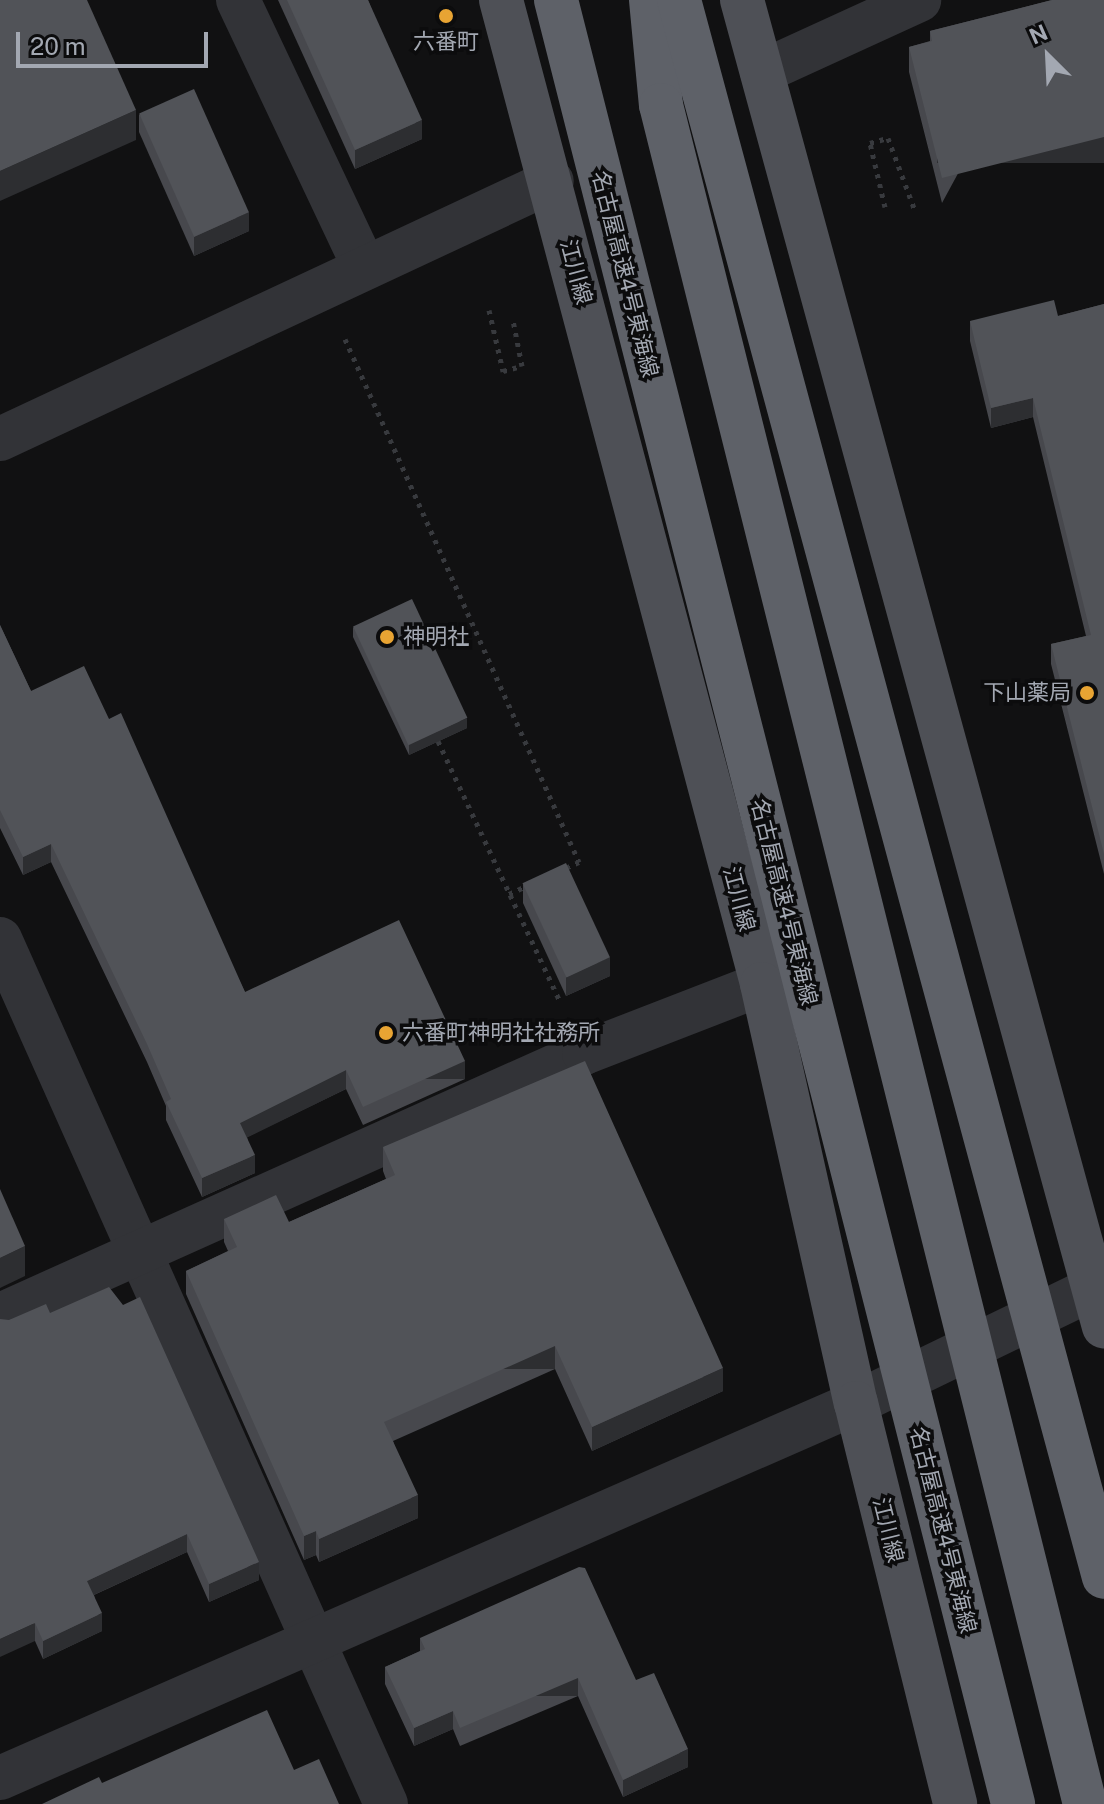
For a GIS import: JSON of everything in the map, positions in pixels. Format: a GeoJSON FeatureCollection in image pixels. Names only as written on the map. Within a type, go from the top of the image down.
{"type":"FeatureCollection","features":[{"type":"Feature","properties":{"kind":"highway","name":"名古屋高速4号東海線"},"geometry":{"type":"LineString","coordinates":[[556,0],[1013,1804]]}},
{"type":"Feature","properties":{"kind":"highway"},"geometry":{"type":"LineString","coordinates":[[651,0],[661,105],[1085,1804]]}},
{"type":"Feature","properties":{"kind":"highway"},"geometry":{"type":"LineString","coordinates":[[679,0],[1104,1577]]}},
{"type":"Feature","properties":{"kind":"main road","name":"江川線"},"geometry":{"type":"LineString","coordinates":[[501,0],[552,181],[762,984],[856,1403],[955,1804]]}},
{"type":"Feature","properties":{"kind":"main road"},"geometry":{"type":"LineString","coordinates":[[742,0],[1101,1299]]}},
{"type":"Feature","properties":{"kind":"street"},"geometry":{"type":"LineString","coordinates":[[238,0],[364,267]]}},
{"type":"Feature","properties":{"kind":"street"},"geometry":{"type":"LineString","coordinates":[[762,72],[919,0]]}},
{"type":"Feature","properties":{"kind":"street"},"geometry":{"type":"LineString","coordinates":[[0,439],[552,181]]}},
{"type":"Feature","properties":{"kind":"street"},"geometry":{"type":"LineString","coordinates":[[0,939],[386,1804]]}},
{"type":"Feature","properties":{"kind":"street"},"geometry":{"type":"LineString","coordinates":[[0,1315],[584,1053],[762,984]]}},
{"type":"Feature","properties":{"kind":"street"},"geometry":{"type":"LineString","coordinates":[[0,1778],[313,1638],[1101,1299]]}},
{"type":"Feature","properties":{"kind":"path"},"geometry":{"type":"LineString","coordinates":[[885,207],[870,143],[888,138],[914,208]]}},
{"type":"Feature","properties":{"kind":"path"},"geometry":{"type":"LineString","coordinates":[[321,287],[579,862],[551,874]]}},
{"type":"Feature","properties":{"kind":"path"},"geometry":{"type":"LineString","coordinates":[[489,310],[503,371],[522,366],[513,320]]}},
{"type":"Feature","properties":{"kind":"path"},"geometry":{"type":"LineString","coordinates":[[438,741],[584,1053]]}},
{"type":"Feature","properties":{"kind":"path"},"geometry":{"type":"LineString","coordinates":[[509,894],[537,881]]}},
{"type":"Feature","properties":{"kind":"building"},"geometry":{"type":"Polygon","coordinates":[[[0,0],[87,0],[136,110],[0,171],[0,0]]]}},
{"type":"Feature","properties":{"kind":"building"},"geometry":{"type":"Polygon","coordinates":[[[287,0],[368,0],[422,120],[355,150],[287,0]]]}},
{"type":"Feature","properties":{"kind":"building"},"geometry":{"type":"Polygon","coordinates":[[[1052,0],[1104,0],[1104,137],[942,178],[909,47],[932,41],[930,31],[1052,0]]]}},
{"type":"Feature","properties":{"kind":"building"},"geometry":{"type":"Polygon","coordinates":[[[194,89],[249,212],[194,237],[139,113],[194,89]]]}},
{"type":"Feature","properties":{"kind":"building"},"geometry":{"type":"Polygon","coordinates":[[[1054,300],[1058,316],[1104,304],[1104,854],[1051,644],[1091,635],[1033,398],[991,408],[970,321],[1054,300]]]}},
{"type":"Feature","properties":{"kind":"building"},"geometry":{"type":"Polygon","coordinates":[[[412,599],[467,718],[408,745],[353,626],[412,599]]]}},
{"type":"Feature","properties":{"kind":"building"},"geometry":{"type":"Polygon","coordinates":[[[0,625],[31,691],[84,666],[109,719],[121,713],[245,992],[399,920],[465,1061],[363,1107],[346,1070],[240,1123],[255,1155],[202,1178],[166,1102],[171,1099],[147,1044],[51,844],[23,857],[0,810],[0,625]]]}},
{"type":"Feature","properties":{"kind":"building"},"geometry":{"type":"Polygon","coordinates":[[[566,863],[610,957],[566,978],[522,883],[566,863]]]}},
{"type":"Feature","properties":{"kind":"building"},"geometry":{"type":"Polygon","coordinates":[[[585,1061],[723,1368],[592,1427],[555,1346],[384,1422],[418,1495],[319,1539],[316,1531],[304,1536],[186,1271],[237,1247],[224,1219],[276,1195],[289,1222],[395,1175],[383,1147],[585,1061]]]}},
{"type":"Feature","properties":{"kind":"building"},"geometry":{"type":"Polygon","coordinates":[[[0,1189],[25,1246],[0,1258],[0,1189]]]}},
{"type":"Feature","properties":{"kind":"building"},"geometry":{"type":"Polygon","coordinates":[[[109,1287],[123,1305],[140,1297],[259,1562],[209,1584],[187,1534],[87,1581],[102,1613],[43,1641],[35,1623],[0,1639],[0,1319],[9,1320],[46,1304],[50,1313],[109,1287]]]}},
{"type":"Feature","properties":{"kind":"building"},"geometry":{"type":"Polygon","coordinates":[[[579,1567],[585,1568],[636,1680],[654,1673],[688,1749],[623,1780],[578,1678],[460,1728],[453,1711],[414,1728],[385,1667],[425,1649],[420,1638],[579,1567]]]}},
{"type":"Feature","properties":{"kind":"building"},"geometry":{"type":"Polygon","coordinates":[[[267,1710],[294,1770],[319,1759],[339,1804],[42,1804],[99,1777],[102,1783],[267,1710]]]}},
{"type":"Feature","properties":{"kind":"place","name":"六番町"},"geometry":{"type":"Point","coordinates":[446,16]}},
{"type":"Feature","properties":{"kind":"place","name":"神明社"},"geometry":{"type":"Point","coordinates":[387,637]}},
{"type":"Feature","properties":{"kind":"place","name":"下山薬局"},"geometry":{"type":"Point","coordinates":[1087,693]}},
{"type":"Feature","properties":{"kind":"place","name":"六番町神明社社務所"},"geometry":{"type":"Point","coordinates":[386,1033]}}]}
